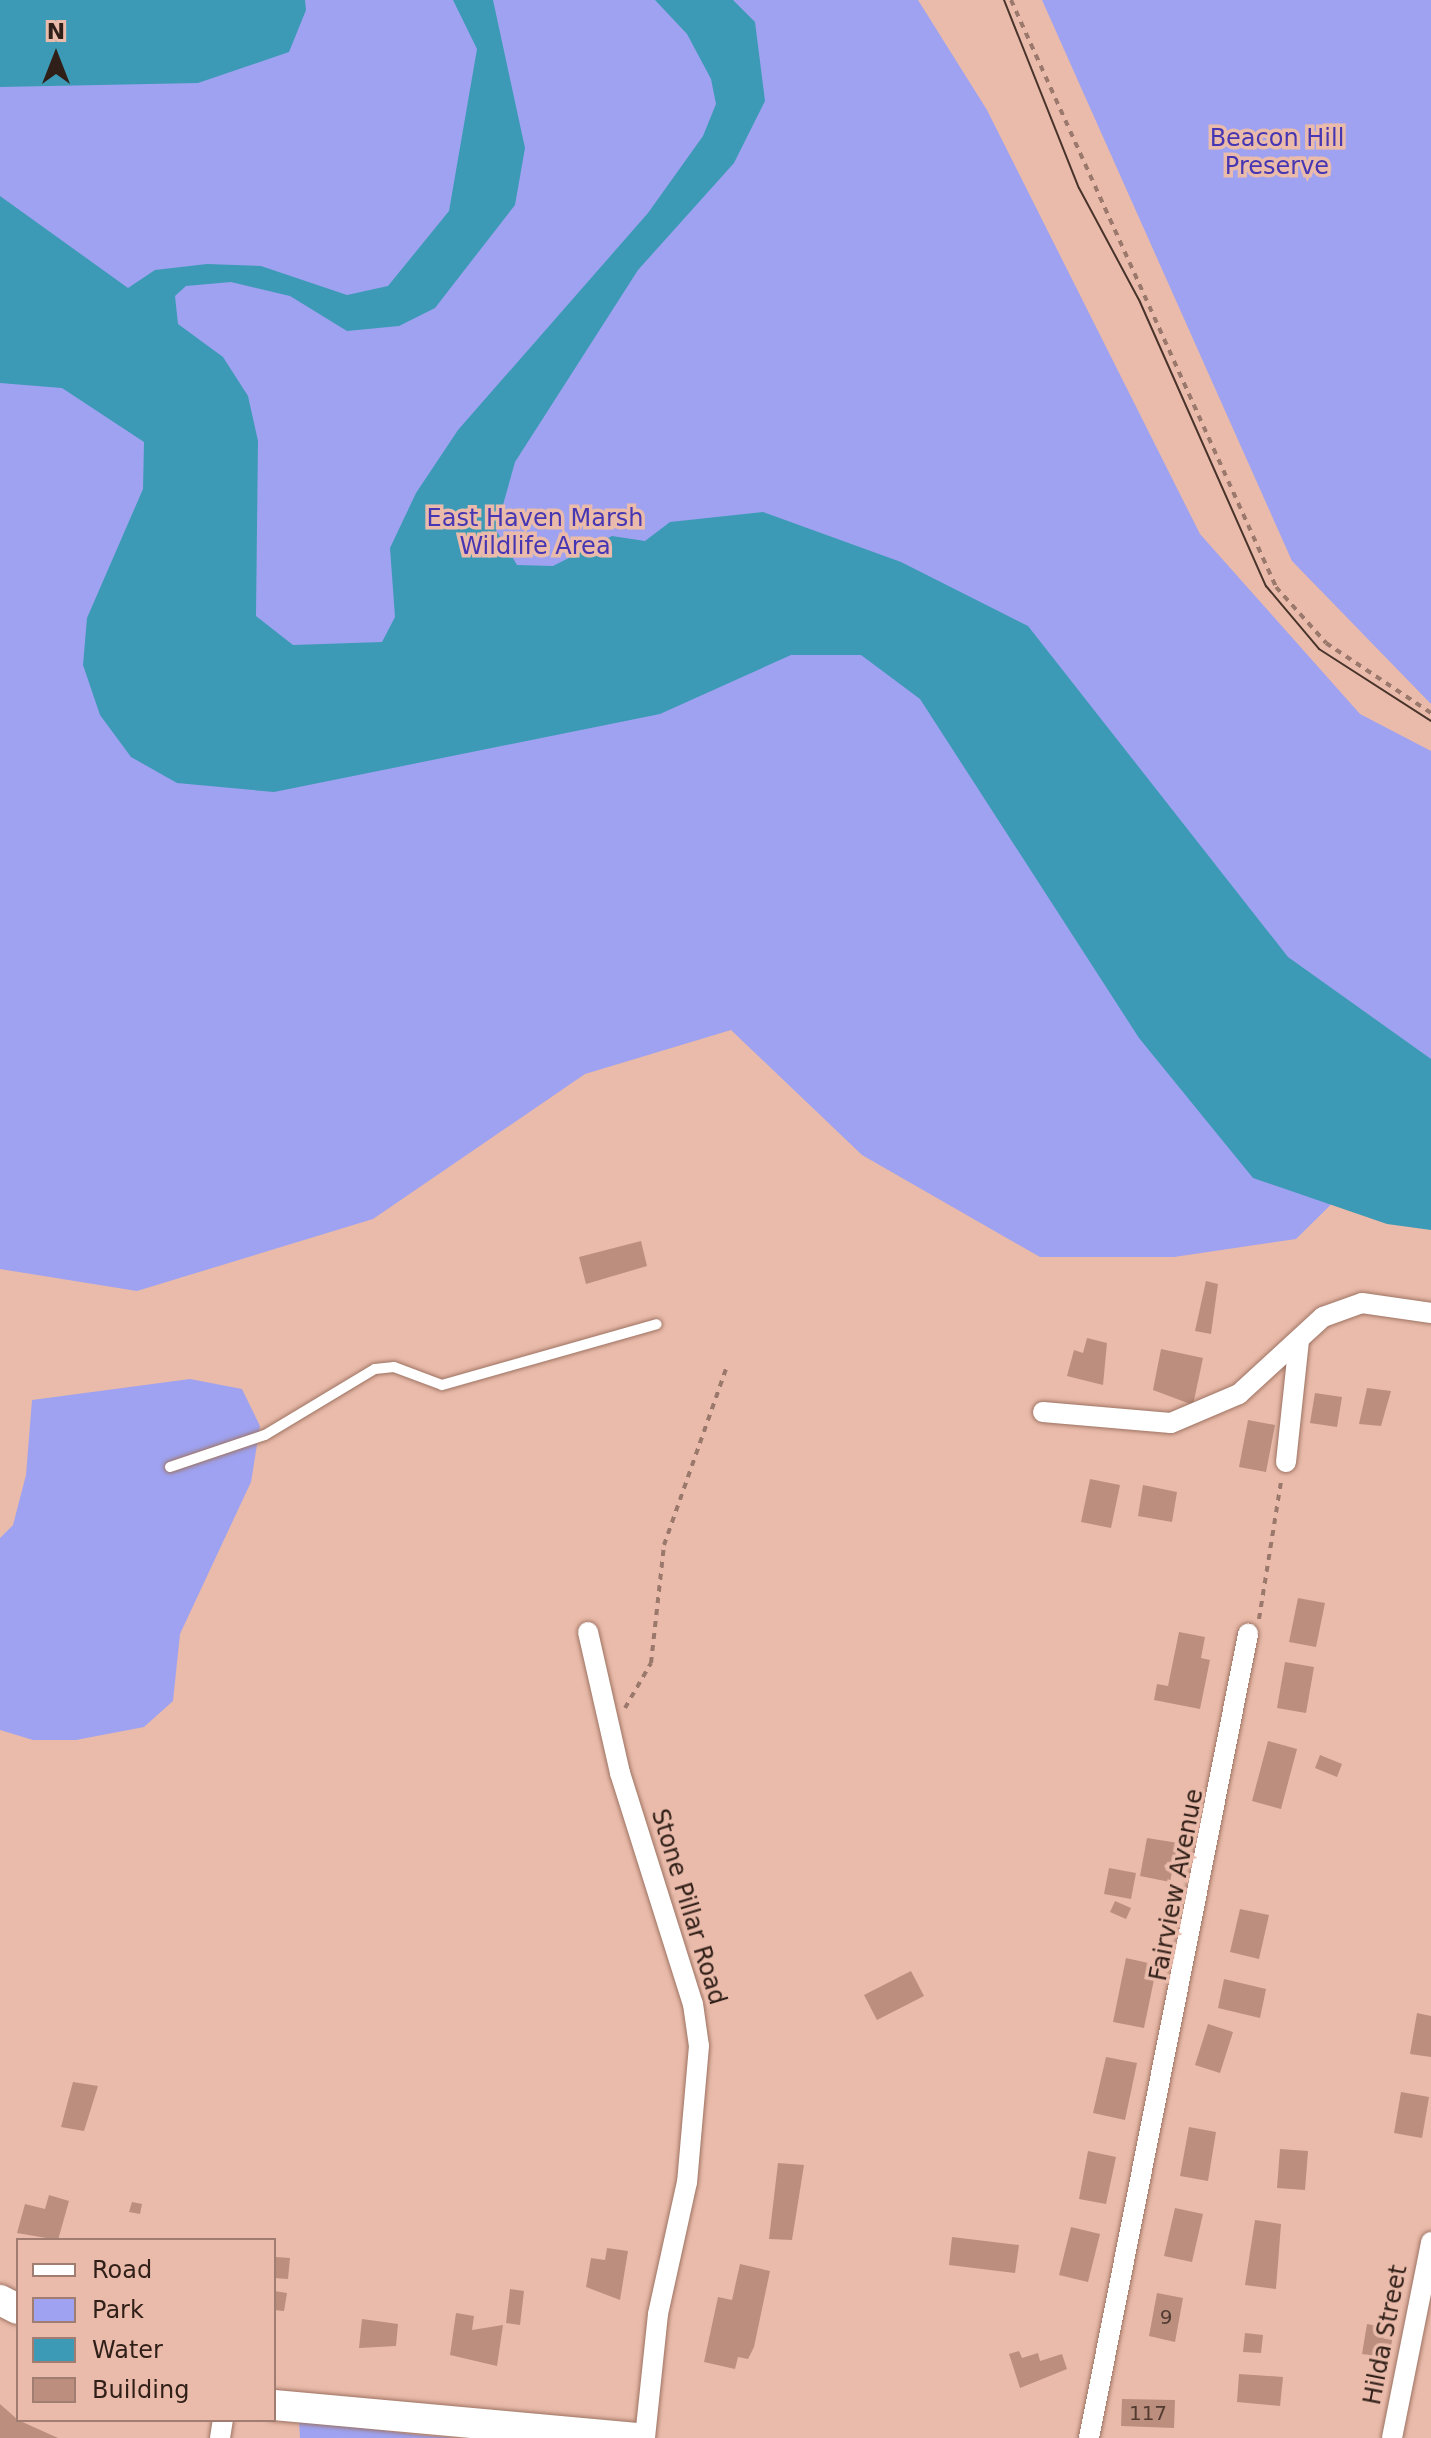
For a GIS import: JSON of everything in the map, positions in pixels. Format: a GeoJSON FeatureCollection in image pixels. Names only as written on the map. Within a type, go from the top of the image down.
{"type":"FeatureCollection","features":[{"type":"Feature","properties":{"kind":"main road"},"geometry":{"type":"LineString","coordinates":[[276,2405],[642,2438]]}},
{"type":"Feature","properties":{"kind":"street"},"geometry":{"type":"LineString","coordinates":[[1043,1412],[1171,1423],[1239,1394],[1323,1317],[1362,1303],[1431,1313]]}},
{"type":"Feature","properties":{"kind":"street"},"geometry":{"type":"LineString","coordinates":[[1286,1462],[1299,1341]]}},
{"type":"Feature","properties":{"kind":"street","name":"Stone Pillar Road"},"geometry":{"type":"LineString","coordinates":[[588,1632],[606,1720],[693,2004],[699,2046],[687,2182],[658,2314],[642,2438]]}},
{"type":"Feature","properties":{"kind":"street","name":"Fairview Avenue"},"geometry":{"type":"LineString","coordinates":[[1089,2438],[1248,1634]]}},
{"type":"Feature","properties":{"kind":"street","name":"Hilda Street"},"geometry":{"type":"LineString","coordinates":[[1392,2438],[1431,2242]]}},
{"type":"Feature","properties":{"kind":"lane"},"geometry":{"type":"LineString","coordinates":[[170,1467],[265,1435],[375,1369],[394,1367],[442,1385],[657,1324]]}},
{"type":"Feature","properties":{"kind":"path"},"geometry":{"type":"LineString","coordinates":[[1011,0],[1276,587],[1326,643],[1431,713]]}},
{"type":"Feature","properties":{"kind":"path"},"geometry":{"type":"LineString","coordinates":[[606,1720],[632,1701],[651,1663],[664,1545],[727,1366]]}},
{"type":"Feature","properties":{"kind":"path"},"geometry":{"type":"LineString","coordinates":[[1248,1634],[1260,1617],[1286,1462]]}},
{"type":"Feature","properties":{"kind":"green space","name":"East Haven Marsh Wildlife Area"},"geometry":{"type":"Polygon","coordinates":[[[0,0],[918,0],[987,110],[1200,534],[1360,714],[1431,751],[1431,1106],[1296,1239],[1174,1257],[1040,1257],[862,1155],[731,1030],[585,1074],[373,1219],[137,1291],[0,1269],[0,0]]]}},
{"type":"Feature","properties":{"kind":"green space","name":"Beacon Hill Preserve"},"geometry":{"type":"Polygon","coordinates":[[[1042,0],[1431,0],[1431,704],[1292,561],[1042,0]]]}},
{"type":"Feature","properties":{"kind":"green space"},"geometry":{"type":"Polygon","coordinates":[[[190,1379],[242,1389],[260,1426],[251,1482],[180,1634],[173,1701],[144,1727],[76,1740],[33,1740],[0,1730],[0,1538],[13,1525],[26,1475],[32,1400],[190,1379]]]}},
{"type":"Feature","properties":{"kind":"green space"},"geometry":{"type":"Polygon","coordinates":[[[299,2420],[419,2435],[455,2438],[300,2438],[299,2420]]]}},
{"type":"Feature","properties":{"kind":"water"},"geometry":{"type":"Polygon","coordinates":[[[0,0],[305,0],[306,10],[289,52],[198,83],[0,87],[0,0]]]}},
{"type":"Feature","properties":{"kind":"water"},"geometry":{"type":"Polygon","coordinates":[[[453,0],[493,0],[525,148],[515,205],[435,308],[399,326],[347,331],[290,296],[231,282],[186,286],[175,296],[178,324],[223,357],[248,396],[258,441],[256,616],[293,645],[382,642],[395,617],[390,548],[416,493],[458,430],[648,213],[703,136],[716,104],[711,79],[687,34],[655,0],[733,0],[755,22],[765,101],[734,163],[638,270],[515,462],[496,530],[517,565],[553,566],[612,536],[645,541],[670,522],[763,512],[901,562],[1028,626],[1288,957],[1431,1059],[1431,1230],[1387,1224],[1253,1178],[1139,1038],[920,699],[861,655],[791,655],[660,714],[274,792],[177,783],[131,757],[100,715],[83,665],[87,618],[143,489],[144,442],[62,388],[0,383],[0,196],[128,288],[155,270],[207,264],[261,266],[347,295],[388,286],[449,211],[477,49],[453,0]]]}},
{"type":"Feature","properties":{"kind":"building"},"geometry":{"type":"Polygon","coordinates":[[[641,1241],[647,1266],[586,1284],[579,1257],[641,1241]]]}},
{"type":"Feature","properties":{"kind":"building"},"geometry":{"type":"Polygon","coordinates":[[[1206,1281],[1218,1284],[1211,1334],[1195,1331],[1206,1281]]]}},
{"type":"Feature","properties":{"kind":"building"},"geometry":{"type":"Polygon","coordinates":[[[1087,1338],[1107,1343],[1103,1385],[1067,1376],[1074,1350],[1083,1353],[1087,1338]]]}},
{"type":"Feature","properties":{"kind":"building"},"geometry":{"type":"Polygon","coordinates":[[[1161,1349],[1203,1358],[1193,1405],[1153,1390],[1161,1349]]]}},
{"type":"Feature","properties":{"kind":"building"},"geometry":{"type":"Polygon","coordinates":[[[1367,1388],[1391,1391],[1381,1426],[1359,1424],[1367,1388]]]}},
{"type":"Feature","properties":{"kind":"building"},"geometry":{"type":"Polygon","coordinates":[[[1315,1393],[1342,1397],[1337,1427],[1310,1423],[1315,1393]]]}},
{"type":"Feature","properties":{"kind":"building"},"geometry":{"type":"Polygon","coordinates":[[[1248,1420],[1275,1425],[1266,1472],[1239,1467],[1248,1420]]]}},
{"type":"Feature","properties":{"kind":"building"},"geometry":{"type":"Polygon","coordinates":[[[1090,1479],[1120,1485],[1111,1528],[1081,1522],[1090,1479]]]}},
{"type":"Feature","properties":{"kind":"building"},"geometry":{"type":"Polygon","coordinates":[[[1143,1485],[1177,1492],[1172,1522],[1138,1516],[1143,1485]]]}},
{"type":"Feature","properties":{"kind":"building"},"geometry":{"type":"Polygon","coordinates":[[[1298,1598],[1325,1603],[1316,1647],[1289,1642],[1298,1598]]]}},
{"type":"Feature","properties":{"kind":"building"},"geometry":{"type":"Polygon","coordinates":[[[1179,1632],[1205,1637],[1201,1658],[1210,1660],[1200,1709],[1154,1700],[1157,1684],[1168,1686],[1179,1632]]]}},
{"type":"Feature","properties":{"kind":"building"},"geometry":{"type":"Polygon","coordinates":[[[1285,1662],[1314,1667],[1306,1713],[1277,1708],[1285,1662]]]}},
{"type":"Feature","properties":{"kind":"building"},"geometry":{"type":"Polygon","coordinates":[[[1268,1741],[1297,1749],[1281,1809],[1252,1801],[1268,1741]]]}},
{"type":"Feature","properties":{"kind":"building"},"geometry":{"type":"Polygon","coordinates":[[[1320,1755],[1342,1764],[1337,1777],[1315,1768],[1320,1755]]]}},
{"type":"Feature","properties":{"kind":"building"},"geometry":{"type":"Polygon","coordinates":[[[1147,1838],[1178,1843],[1170,1882],[1140,1876],[1147,1838]]]}},
{"type":"Feature","properties":{"kind":"building"},"geometry":{"type":"Polygon","coordinates":[[[1109,1868],[1136,1873],[1131,1899],[1104,1894],[1109,1868]]]}},
{"type":"Feature","properties":{"kind":"building"},"geometry":{"type":"Polygon","coordinates":[[[1115,1901],[1131,1908],[1126,1919],[1110,1912],[1115,1901]]]}},
{"type":"Feature","properties":{"kind":"building"},"geometry":{"type":"Polygon","coordinates":[[[1240,1909],[1269,1915],[1259,1959],[1230,1952],[1240,1909]]]}},
{"type":"Feature","properties":{"kind":"building"},"geometry":{"type":"Polygon","coordinates":[[[1126,1958],[1157,1965],[1144,2028],[1113,2022],[1126,1958]]]}},
{"type":"Feature","properties":{"kind":"building"},"geometry":{"type":"Polygon","coordinates":[[[911,1971],[924,1996],[877,2020],[864,1995],[911,1971]]]}},
{"type":"Feature","properties":{"kind":"building"},"geometry":{"type":"Polygon","coordinates":[[[1224,1979],[1266,1989],[1260,2018],[1218,2008],[1224,1979]]]}},
{"type":"Feature","properties":{"kind":"building"},"geometry":{"type":"Polygon","coordinates":[[[1417,2013],[1431,2016],[1431,2057],[1410,2054],[1417,2013]]]}},
{"type":"Feature","properties":{"kind":"building"},"geometry":{"type":"Polygon","coordinates":[[[1208,2024],[1233,2032],[1220,2073],[1195,2065],[1208,2024]]]}},
{"type":"Feature","properties":{"kind":"building"},"geometry":{"type":"Polygon","coordinates":[[[1106,2057],[1137,2063],[1125,2120],[1093,2113],[1106,2057]]]}},
{"type":"Feature","properties":{"kind":"building"},"geometry":{"type":"Polygon","coordinates":[[[73,2082],[98,2086],[84,2131],[61,2127],[73,2082]]]}},
{"type":"Feature","properties":{"kind":"building"},"geometry":{"type":"Polygon","coordinates":[[[1401,2092],[1429,2097],[1422,2138],[1394,2133],[1401,2092]]]}},
{"type":"Feature","properties":{"kind":"building"},"geometry":{"type":"Polygon","coordinates":[[[1189,2127],[1216,2132],[1208,2181],[1180,2176],[1189,2127]]]}},
{"type":"Feature","properties":{"kind":"building"},"geometry":{"type":"Polygon","coordinates":[[[1280,2149],[1308,2151],[1305,2190],[1277,2188],[1280,2149]]]}},
{"type":"Feature","properties":{"kind":"building"},"geometry":{"type":"Polygon","coordinates":[[[1088,2151],[1116,2157],[1106,2204],[1079,2199],[1088,2151]]]}},
{"type":"Feature","properties":{"kind":"building"},"geometry":{"type":"Polygon","coordinates":[[[778,2163],[804,2165],[792,2240],[769,2239],[778,2163]]]}},
{"type":"Feature","properties":{"kind":"building"},"geometry":{"type":"Polygon","coordinates":[[[49,2195],[69,2201],[59,2238],[17,2233],[25,2204],[45,2209],[49,2195]]]}},
{"type":"Feature","properties":{"kind":"building"},"geometry":{"type":"Polygon","coordinates":[[[132,2202],[142,2204],[140,2214],[129,2212],[132,2202]]]}},
{"type":"Feature","properties":{"kind":"building"},"geometry":{"type":"Polygon","coordinates":[[[1175,2208],[1203,2214],[1192,2262],[1164,2256],[1175,2208]]]}},
{"type":"Feature","properties":{"kind":"building"},"geometry":{"type":"Polygon","coordinates":[[[1255,2220],[1281,2224],[1276,2289],[1245,2285],[1255,2220]]]}},
{"type":"Feature","properties":{"kind":"building"},"geometry":{"type":"Polygon","coordinates":[[[1071,2227],[1100,2234],[1088,2282],[1059,2275],[1071,2227]]]}},
{"type":"Feature","properties":{"kind":"building"},"geometry":{"type":"Polygon","coordinates":[[[952,2237],[1019,2245],[1015,2273],[949,2265],[952,2237]]]}},
{"type":"Feature","properties":{"kind":"building"},"geometry":{"type":"Polygon","coordinates":[[[607,2248],[628,2251],[620,2300],[586,2287],[591,2258],[605,2260],[607,2248]]]}},
{"type":"Feature","properties":{"kind":"building"},"geometry":{"type":"Polygon","coordinates":[[[276,2257],[290,2258],[288,2279],[276,2278],[276,2257]]]}},
{"type":"Feature","properties":{"kind":"building"},"geometry":{"type":"Polygon","coordinates":[[[740,2264],[770,2271],[754,2347],[748,2359],[738,2357],[735,2369],[704,2362],[718,2297],[732,2300],[740,2264]]]}},
{"type":"Feature","properties":{"kind":"building"},"geometry":{"type":"Polygon","coordinates":[[[510,2289],[524,2291],[520,2325],[506,2323],[510,2289]]]}},
{"type":"Feature","properties":{"kind":"building"},"geometry":{"type":"Polygon","coordinates":[[[276,2291],[287,2293],[284,2311],[276,2310],[276,2291]]]}},
{"type":"Feature","properties":{"kind":"building"},"geometry":{"type":"Polygon","coordinates":[[[1157,2293],[1183,2298],[1175,2342],[1149,2336],[1157,2293]]]}},
{"type":"Feature","properties":{"kind":"building"},"geometry":{"type":"Polygon","coordinates":[[[456,2313],[474,2316],[472,2330],[503,2325],[497,2366],[450,2355],[456,2313]]]}},
{"type":"Feature","properties":{"kind":"building"},"geometry":{"type":"Polygon","coordinates":[[[362,2319],[398,2324],[396,2346],[359,2348],[362,2319]]]}},
{"type":"Feature","properties":{"kind":"building"},"geometry":{"type":"Polygon","coordinates":[[[1367,2324],[1394,2329],[1389,2358],[1362,2354],[1367,2324]]]}},
{"type":"Feature","properties":{"kind":"building"},"geometry":{"type":"Polygon","coordinates":[[[1245,2333],[1263,2335],[1261,2353],[1243,2352],[1245,2333]]]}},
{"type":"Feature","properties":{"kind":"building"},"geometry":{"type":"Polygon","coordinates":[[[1019,2351],[1022,2358],[1038,2353],[1040,2361],[1062,2354],[1067,2369],[1020,2388],[1009,2354],[1019,2351]]]}},
{"type":"Feature","properties":{"kind":"building"},"geometry":{"type":"Polygon","coordinates":[[[1239,2374],[1283,2377],[1280,2406],[1237,2402],[1239,2374]]]}},
{"type":"Feature","properties":{"kind":"building"},"geometry":{"type":"Polygon","coordinates":[[[1122,2399],[1175,2400],[1174,2428],[1121,2426],[1122,2399]]]}},
{"type":"Feature","properties":{"kind":"building"},"geometry":{"type":"Polygon","coordinates":[[[0,2404],[16,2418],[16,2422],[58,2438],[0,2438],[0,2404]]]}},
{"type":"Feature","properties":{"kind":"tram line"},"geometry":{"type":"LineString","coordinates":[[1004,0],[1079,188],[1140,302],[1266,586],[1319,649],[1431,721]]}}]}
